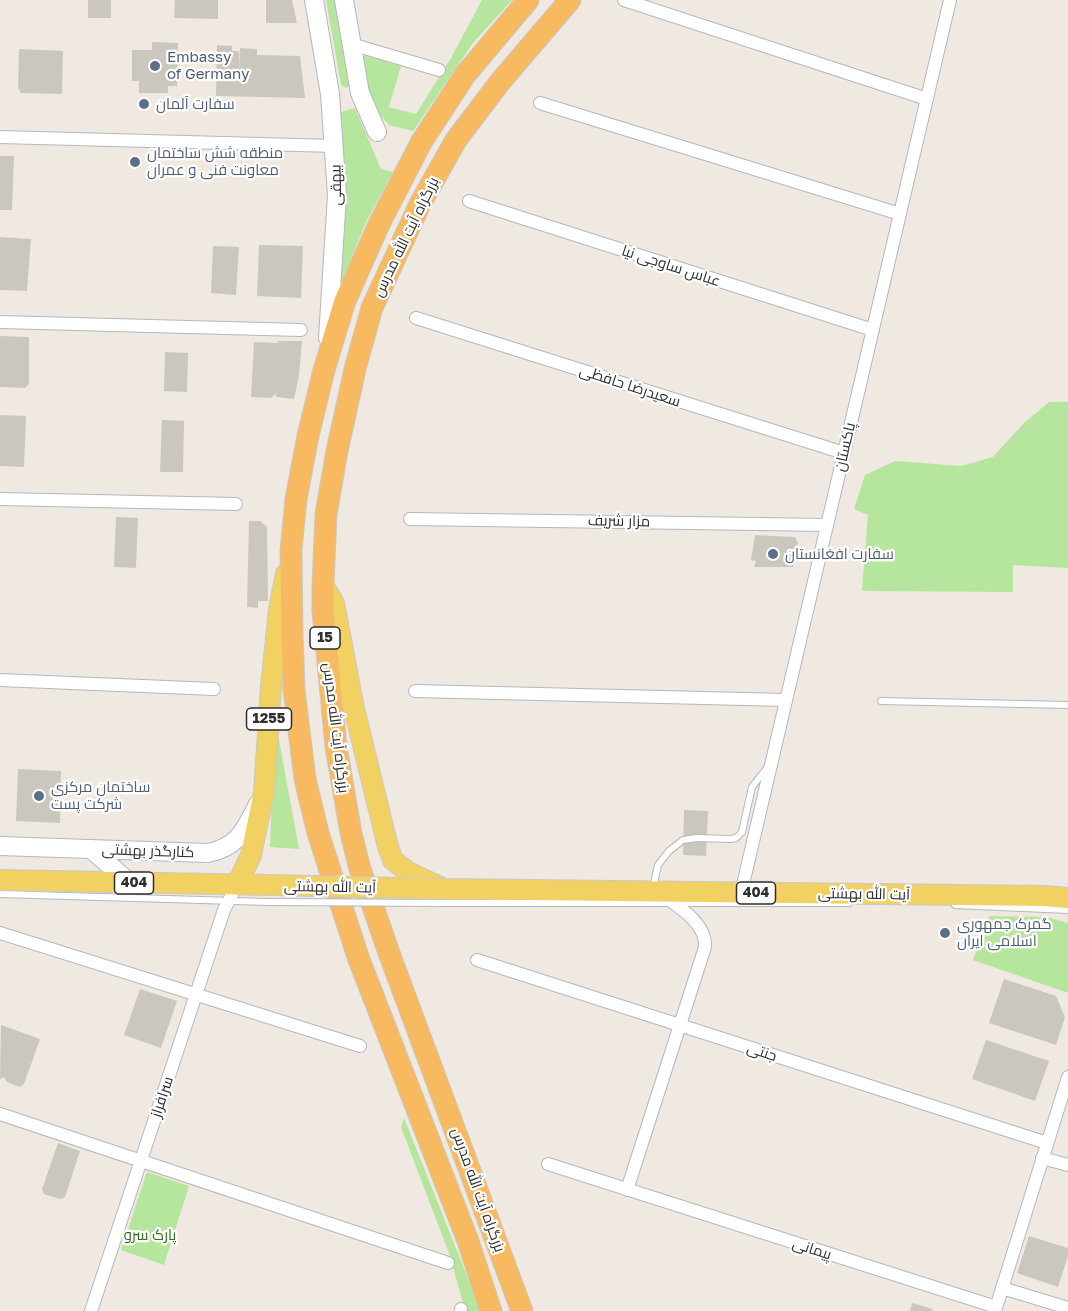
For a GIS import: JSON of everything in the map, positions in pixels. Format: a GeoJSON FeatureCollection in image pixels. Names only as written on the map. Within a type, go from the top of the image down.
{"type":"FeatureCollection","features":[{"type":"Feature","properties":{"kind":"highway","name":"بزرگراه آیت الله مدرس"},"geometry":{"type":"LineString","coordinates":[[491,1311],[468,1241],[358,957],[318,833],[305,779],[294,690],[291,550],[302,467],[324,370],[345,301],[380,222],[422,141],[465,75],[528,0]]}},
{"type":"Feature","properties":{"kind":"highway","name":"بزرگراه آیت الله مدرس"},"geometry":{"type":"LineString","coordinates":[[522,1311],[360,869],[351,833],[336,747],[323,611],[323,585],[326,514],[337,451],[356,364],[372,308],[420,204],[456,140],[500,82],[570,0]]}},
{"type":"Feature","properties":{"kind":"main road","name":"بیهقی"},"geometry":{"type":"LineString","coordinates":[[314,0],[330,93],[337,195],[335,248],[324,370]]}},
{"type":"Feature","properties":{"kind":"main road"},"geometry":{"type":"LineString","coordinates":[[344,0],[360,93],[377,132]]}},
{"type":"Feature","properties":{"kind":"main road"},"geometry":{"type":"LineString","coordinates":[[330,93],[338,100],[348,102],[360,93]]}},
{"type":"Feature","properties":{"kind":"main road","name":"1255"},"geometry":{"type":"LineString","coordinates":[[232,893],[251,855],[264,792],[279,609],[291,550]]}},
{"type":"Feature","properties":{"kind":"main road"},"geometry":{"type":"LineString","coordinates":[[323,585],[334,603],[354,708],[393,860],[444,896]]}},
{"type":"Feature","properties":{"kind":"main road","name":"کنارگذر بهشتی"},"geometry":{"type":"LineString","coordinates":[[0,846],[201,853],[223,850],[246,826],[264,792]]}},
{"type":"Feature","properties":{"kind":"main road"},"geometry":{"type":"LineString","coordinates":[[92,849],[130,882]]}},
{"type":"Feature","properties":{"kind":"main road","name":"آیت الله بهشتی"},"geometry":{"type":"LineString","coordinates":[[0,880],[130,882],[232,893],[662,896],[741,893],[1068,898]]}},
{"type":"Feature","properties":{"kind":"street"},"geometry":{"type":"LineString","coordinates":[[624,0],[927,99]]}},
{"type":"Feature","properties":{"kind":"street","name":"پاکستان"},"geometry":{"type":"LineString","coordinates":[[741,893],[950,0]]}},
{"type":"Feature","properties":{"kind":"street"},"geometry":{"type":"LineString","coordinates":[[351,44],[439,70]]}},
{"type":"Feature","properties":{"kind":"street"},"geometry":{"type":"LineString","coordinates":[[540,103],[900,214]]}},
{"type":"Feature","properties":{"kind":"street"},"geometry":{"type":"LineString","coordinates":[[0,137],[335,146]]}},
{"type":"Feature","properties":{"kind":"street","name":"عباس ساوجی نیا"},"geometry":{"type":"LineString","coordinates":[[469,201],[873,330]]}},
{"type":"Feature","properties":{"kind":"street","name":"سعیدرضا حافظی"},"geometry":{"type":"LineString","coordinates":[[416,318],[844,453]]}},
{"type":"Feature","properties":{"kind":"street"},"geometry":{"type":"LineString","coordinates":[[0,322],[301,330]]}},
{"type":"Feature","properties":{"kind":"street"},"geometry":{"type":"LineString","coordinates":[[0,499],[236,504]]}},
{"type":"Feature","properties":{"kind":"street","name":"مزار شریف"},"geometry":{"type":"LineString","coordinates":[[410,519],[827,525]]}},
{"type":"Feature","properties":{"kind":"street"},"geometry":{"type":"LineString","coordinates":[[0,680],[214,689]]}},
{"type":"Feature","properties":{"kind":"street"},"geometry":{"type":"LineString","coordinates":[[415,691],[786,700]]}},
{"type":"Feature","properties":{"kind":"street","name":"سرافراز"},"geometry":{"type":"LineString","coordinates":[[91,1311],[196,994],[232,893]]}},
{"type":"Feature","properties":{"kind":"street"},"geometry":{"type":"LineString","coordinates":[[627,1190],[706,942],[697,924],[662,896]]}},
{"type":"Feature","properties":{"kind":"street"},"geometry":{"type":"LineString","coordinates":[[0,933],[360,1046]]}},
{"type":"Feature","properties":{"kind":"street","name":"جنتی"},"geometry":{"type":"LineString","coordinates":[[477,960],[1047,1143]]}},
{"type":"Feature","properties":{"kind":"street"},"geometry":{"type":"LineString","coordinates":[[995,1309],[1068,1077]]}},
{"type":"Feature","properties":{"kind":"street"},"geometry":{"type":"LineString","coordinates":[[0,1114],[448,1263]]}},
{"type":"Feature","properties":{"kind":"street"},"geometry":{"type":"LineString","coordinates":[[1042,1158],[1068,1165]]}},
{"type":"Feature","properties":{"kind":"street","name":"پیمانی"},"geometry":{"type":"LineString","coordinates":[[548,1164],[995,1309]]}},
{"type":"Feature","properties":{"kind":"street"},"geometry":{"type":"LineString","coordinates":[[1002,1288],[1068,1308]]}},
{"type":"Feature","properties":{"kind":"lane"},"geometry":{"type":"LineString","coordinates":[[881,701],[1068,705]]}},
{"type":"Feature","properties":{"kind":"lane"},"geometry":{"type":"LineString","coordinates":[[772,763],[752,787],[742,832],[736,838],[683,840],[669,851],[658,865],[662,896],[861,903]]}},
{"type":"Feature","properties":{"kind":"lane"},"geometry":{"type":"LineString","coordinates":[[0,894],[204,898],[232,893]]}},
{"type":"Feature","properties":{"kind":"lane"},"geometry":{"type":"LineString","coordinates":[[942,904],[1068,910]]}},
{"type":"Feature","properties":{"kind":"green space"},"geometry":{"type":"Polygon","coordinates":[[[326,0],[336,0],[351,85],[346,88],[341,85],[326,0]]]}},
{"type":"Feature","properties":{"kind":"green space"},"geometry":{"type":"Polygon","coordinates":[[[482,0],[512,0],[473,43],[413,131],[389,125],[375,109],[366,89],[359,54],[401,66],[389,107],[416,114],[451,58],[482,0]]]}},
{"type":"Feature","properties":{"kind":"green space"},"geometry":{"type":"Polygon","coordinates":[[[355,108],[381,169],[393,172],[367,220],[337,292],[344,243],[346,190],[337,113],[355,108]]]}},
{"type":"Feature","properties":{"kind":"green space"},"geometry":{"type":"Polygon","coordinates":[[[1049,402],[1068,402],[1068,568],[1013,565],[1013,592],[862,591],[868,515],[854,509],[865,475],[895,461],[961,466],[993,457],[1024,423],[1049,402]]]}},
{"type":"Feature","properties":{"kind":"green space"},"geometry":{"type":"Polygon","coordinates":[[[274,726],[277,729],[299,849],[270,847],[274,726]]]}},
{"type":"Feature","properties":{"kind":"green space"},"geometry":{"type":"Polygon","coordinates":[[[989,916],[1047,917],[1068,923],[1068,993],[973,960],[989,916]]]}},
{"type":"Feature","properties":{"kind":"green space"},"geometry":{"type":"Polygon","coordinates":[[[404,1118],[481,1311],[465,1311],[450,1256],[401,1127],[404,1118]]]}},
{"type":"Feature","properties":{"kind":"green space","name":"پارک سرو"},"geometry":{"type":"Polygon","coordinates":[[[147,1172],[189,1186],[164,1265],[121,1250],[147,1172]]]}},
{"type":"Feature","properties":{"kind":"building"},"geometry":{"type":"Polygon","coordinates":[[[88,0],[111,0],[111,18],[88,18],[88,0]]]}},
{"type":"Feature","properties":{"kind":"building"},"geometry":{"type":"Polygon","coordinates":[[[175,0],[218,0],[218,19],[174,18],[175,0]]]}},
{"type":"Feature","properties":{"kind":"building"},"geometry":{"type":"Polygon","coordinates":[[[266,0],[292,0],[297,23],[266,23],[266,0]]]}},
{"type":"Feature","properties":{"kind":"building","name":"Embassy of Germany"},"geometry":{"type":"Polygon","coordinates":[[[152,42],[178,43],[177,86],[168,86],[168,93],[139,93],[139,81],[132,81],[132,50],[152,50],[152,42]]]}},
{"type":"Feature","properties":{"kind":"building"},"geometry":{"type":"Polygon","coordinates":[[[217,45],[232,46],[232,51],[239,51],[239,70],[240,48],[257,49],[257,55],[300,56],[305,98],[216,96],[217,45]]]}},
{"type":"Feature","properties":{"kind":"building"},"geometry":{"type":"Polygon","coordinates":[[[19,49],[63,51],[62,94],[21,93],[18,88],[19,49]]]}},
{"type":"Feature","properties":{"kind":"building"},"geometry":{"type":"Polygon","coordinates":[[[0,156],[14,156],[12,210],[0,210],[0,156]]]}},
{"type":"Feature","properties":{"kind":"building"},"geometry":{"type":"Polygon","coordinates":[[[0,237],[31,239],[27,291],[0,290],[0,237]]]}},
{"type":"Feature","properties":{"kind":"building"},"geometry":{"type":"Polygon","coordinates":[[[259,245],[303,246],[301,298],[257,296],[259,245]]]}},
{"type":"Feature","properties":{"kind":"building"},"geometry":{"type":"Polygon","coordinates":[[[213,246],[239,247],[236,295],[211,293],[213,246]]]}},
{"type":"Feature","properties":{"kind":"building"},"geometry":{"type":"Polygon","coordinates":[[[0,336],[29,337],[29,384],[25,388],[0,387],[0,336]]]}},
{"type":"Feature","properties":{"kind":"building"},"geometry":{"type":"Polygon","coordinates":[[[277,341],[302,341],[294,399],[276,397],[276,393],[271,398],[251,397],[254,342],[278,343],[277,341]]]}},
{"type":"Feature","properties":{"kind":"building"},"geometry":{"type":"Polygon","coordinates":[[[165,352],[188,353],[187,392],[164,391],[165,352]]]}},
{"type":"Feature","properties":{"kind":"building"},"geometry":{"type":"Polygon","coordinates":[[[0,415],[26,416],[24,467],[0,466],[0,415]]]}},
{"type":"Feature","properties":{"kind":"building"},"geometry":{"type":"Polygon","coordinates":[[[162,420],[184,421],[183,472],[160,472],[162,420]]]}},
{"type":"Feature","properties":{"kind":"building"},"geometry":{"type":"Polygon","coordinates":[[[116,517],[138,518],[136,568],[114,567],[116,517]]]}},
{"type":"Feature","properties":{"kind":"building"},"geometry":{"type":"Polygon","coordinates":[[[249,521],[260,521],[267,527],[268,601],[258,601],[258,608],[247,607],[249,521]]]}},
{"type":"Feature","properties":{"kind":"building"},"geometry":{"type":"Polygon","coordinates":[[[755,535],[795,537],[798,543],[793,567],[754,567],[756,561],[751,560],[755,535]]]}},
{"type":"Feature","properties":{"kind":"building","name":"ساختمان مرکزی شرکت پست"},"geometry":{"type":"Polygon","coordinates":[[[18,769],[61,771],[60,823],[16,821],[18,769]]]}},
{"type":"Feature","properties":{"kind":"building"},"geometry":{"type":"Polygon","coordinates":[[[684,810],[708,811],[706,856],[683,855],[684,810]]]}},
{"type":"Feature","properties":{"kind":"building"},"geometry":{"type":"Polygon","coordinates":[[[1004,979],[1056,996],[1065,1017],[1056,1045],[989,1023],[1004,979]]]}},
{"type":"Feature","properties":{"kind":"building"},"geometry":{"type":"Polygon","coordinates":[[[140,989],[177,1001],[161,1048],[124,1035],[140,989]]]}},
{"type":"Feature","properties":{"kind":"building"},"geometry":{"type":"Polygon","coordinates":[[[1,1025],[40,1039],[24,1084],[20,1087],[7,1082],[4,1077],[0,1079],[1,1025]]]}},
{"type":"Feature","properties":{"kind":"building"},"geometry":{"type":"Polygon","coordinates":[[[986,1040],[1049,1061],[1035,1101],[972,1079],[986,1040]]]}},
{"type":"Feature","properties":{"kind":"building"},"geometry":{"type":"Polygon","coordinates":[[[58,1143],[80,1151],[65,1197],[60,1199],[44,1194],[42,1189],[58,1143]]]}},
{"type":"Feature","properties":{"kind":"building"},"geometry":{"type":"Polygon","coordinates":[[[1029,1236],[1068,1248],[1068,1256],[1058,1287],[1017,1273],[1029,1236]]]}},
{"type":"Feature","properties":{"kind":"building"},"geometry":{"type":"Polygon","coordinates":[[[912,1303],[933,1309],[932,1311],[910,1311],[912,1303]]]}},
{"type":"Feature","properties":{"kind":"place","name":"Embassy of Germany"},"geometry":{"type":"Point","coordinates":[155,66]}},
{"type":"Feature","properties":{"kind":"place","name":"سفارت آلمان"},"geometry":{"type":"Point","coordinates":[144,104]}},
{"type":"Feature","properties":{"kind":"place","name":"منطقه شش ساختمان معاونت فنی و عمران"},"geometry":{"type":"Point","coordinates":[135,162]}},
{"type":"Feature","properties":{"kind":"place","name":"سفارت افغانستان"},"geometry":{"type":"Point","coordinates":[773,554]}},
{"type":"Feature","properties":{"kind":"place","name":"ساختمان مرکزی شرکت پست"},"geometry":{"type":"Point","coordinates":[39,796]}},
{"type":"Feature","properties":{"kind":"place","name":"گمرک جمهوری اسلامی ایران"},"geometry":{"type":"Point","coordinates":[945,933]}}]}
